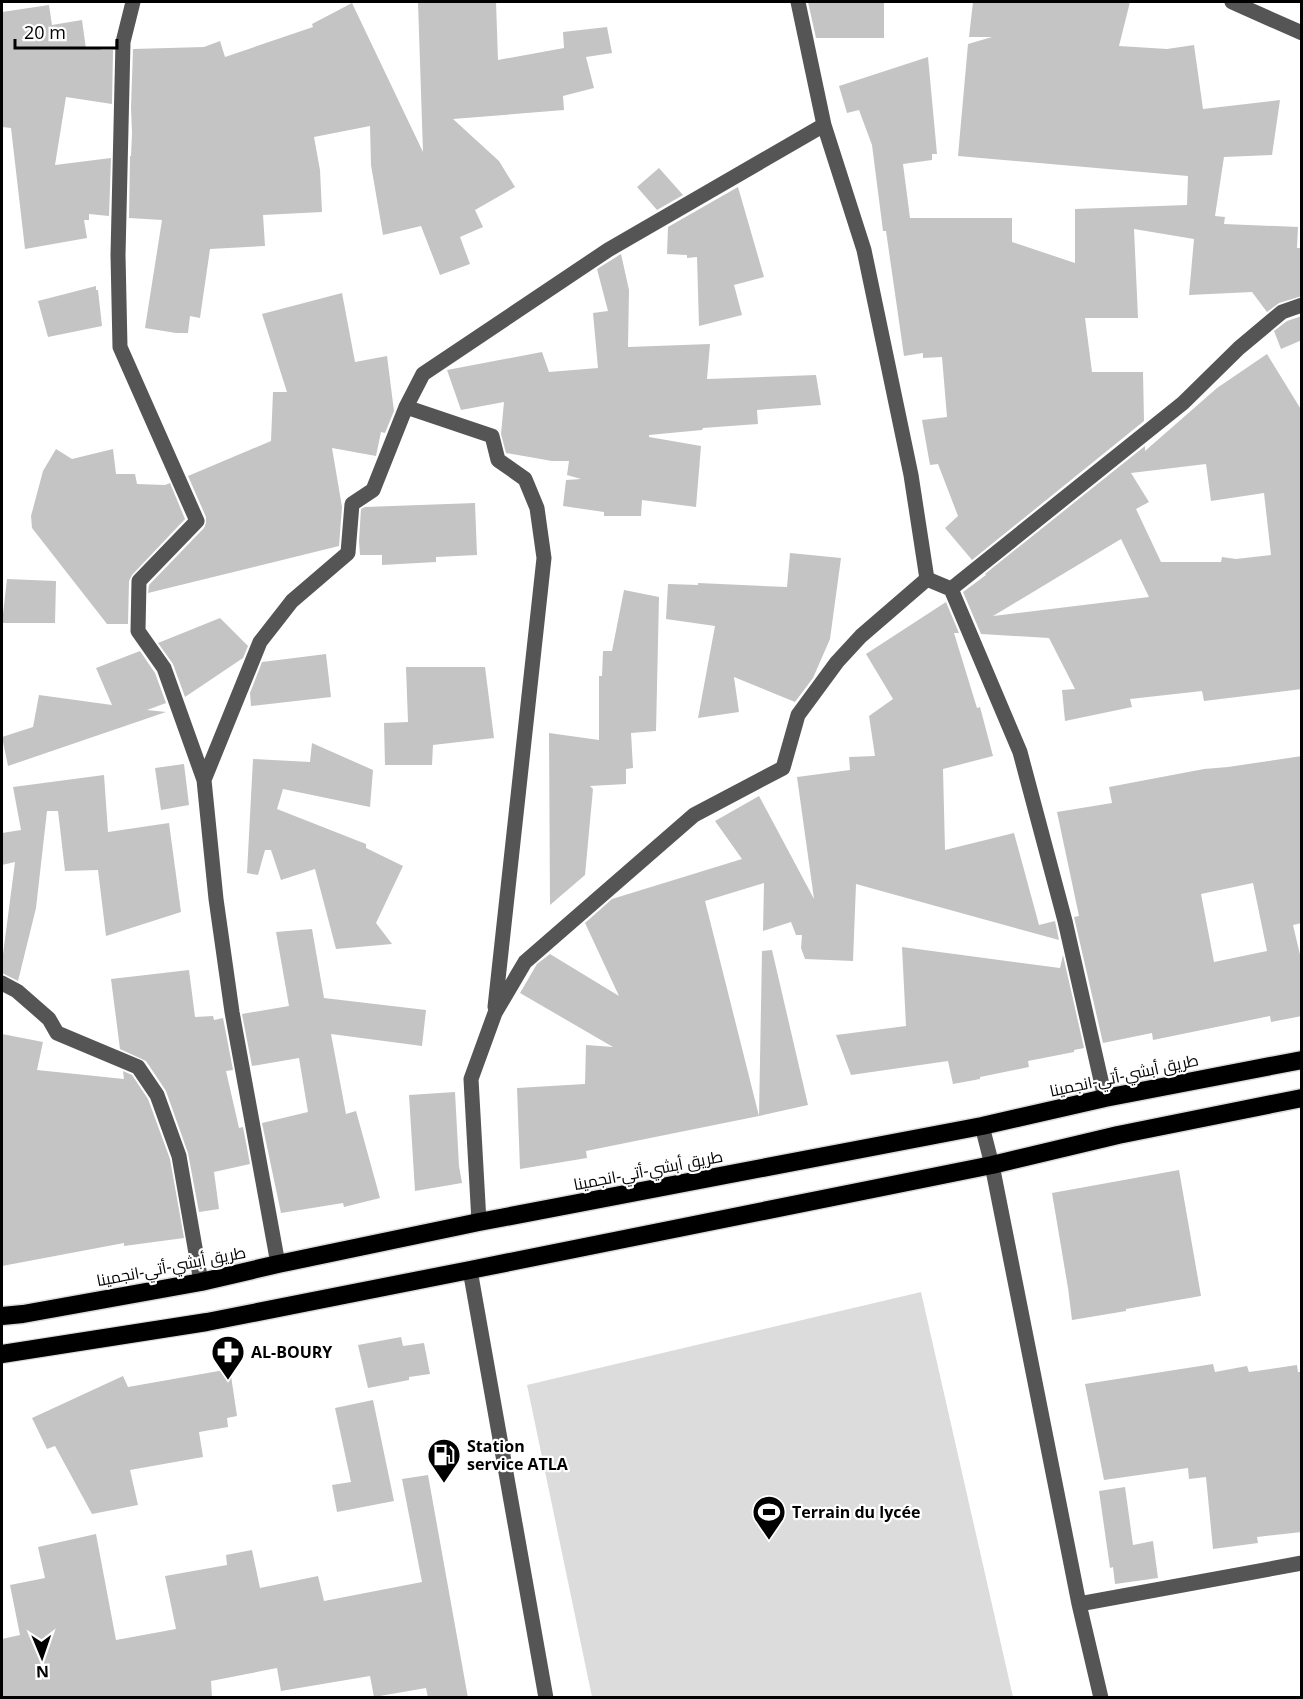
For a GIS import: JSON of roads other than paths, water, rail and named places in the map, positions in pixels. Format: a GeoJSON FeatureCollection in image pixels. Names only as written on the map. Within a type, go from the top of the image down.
{"type":"FeatureCollection","features":[{"type":"Feature","properties":{"kind":"highway","name":"طريق أبشي-أتي-انجمينا"},"geometry":{"type":"LineString","coordinates":[[2,1316],[201,1282],[479,1222],[982,1126],[1106,1098],[1302,1060]]}},
{"type":"Feature","properties":{"kind":"highway"},"geometry":{"type":"LineString","coordinates":[[2,1354],[207,1322],[992,1165],[1118,1135],[1302,1098]]}},
{"type":"Feature","properties":{"kind":"street"},"geometry":{"type":"LineString","coordinates":[[133,2],[123,42],[118,255],[120,347],[197,521],[139,580],[138,631],[164,668],[204,780],[216,899],[232,1012],[278,1264]]}},
{"type":"Feature","properties":{"kind":"street"},"geometry":{"type":"LineString","coordinates":[[798,2],[825,125],[864,250],[910,475],[927,579]]}},
{"type":"Feature","properties":{"kind":"street"},"geometry":{"type":"LineString","coordinates":[[1232,2],[1302,33]]}},
{"type":"Feature","properties":{"kind":"street"},"geometry":{"type":"LineString","coordinates":[[204,780],[260,642],[292,601],[348,553],[351,504],[373,490],[406,407],[423,374],[608,249],[825,125]]}},
{"type":"Feature","properties":{"kind":"street"},"geometry":{"type":"LineString","coordinates":[[951,589],[1183,403],[1239,348],[1282,312],[1302,305]]}},
{"type":"Feature","properties":{"kind":"street"},"geometry":{"type":"LineString","coordinates":[[406,407],[492,436],[498,460],[525,479],[537,508],[544,558],[495,1013]]}},
{"type":"Feature","properties":{"kind":"street"},"geometry":{"type":"LineString","coordinates":[[927,579],[951,589],[1020,752],[1065,921],[1106,1098]]}},
{"type":"Feature","properties":{"kind":"street"},"geometry":{"type":"LineString","coordinates":[[479,1222],[471,1079],[495,1013],[525,962],[694,814],[783,768],[798,716],[837,662],[861,636],[927,579]]}},
{"type":"Feature","properties":{"kind":"street"},"geometry":{"type":"LineString","coordinates":[[2,983],[17,991],[49,1019],[57,1033],[138,1067],[157,1095],[179,1156],[201,1282]]}},
{"type":"Feature","properties":{"kind":"street"},"geometry":{"type":"LineString","coordinates":[[982,1126],[992,1165],[1079,1604],[1101,1698]]}},
{"type":"Feature","properties":{"kind":"street"},"geometry":{"type":"LineString","coordinates":[[470,1270],[546,1698]]}},
{"type":"Feature","properties":{"kind":"street"},"geometry":{"type":"LineString","coordinates":[[1079,1604],[1302,1563]]}},
{"type":"Feature","properties":{"kind":"place","name":"AL-BOURY"},"geometry":{"type":"Point","coordinates":[228,1381]}},
{"type":"Feature","properties":{"kind":"place","name":"Station service ATLA"},"geometry":{"type":"Point","coordinates":[444,1484]}},
{"type":"Feature","properties":{"kind":"place","name":"Terrain du lycée"},"geometry":{"type":"Point","coordinates":[769,1541]}}]}
